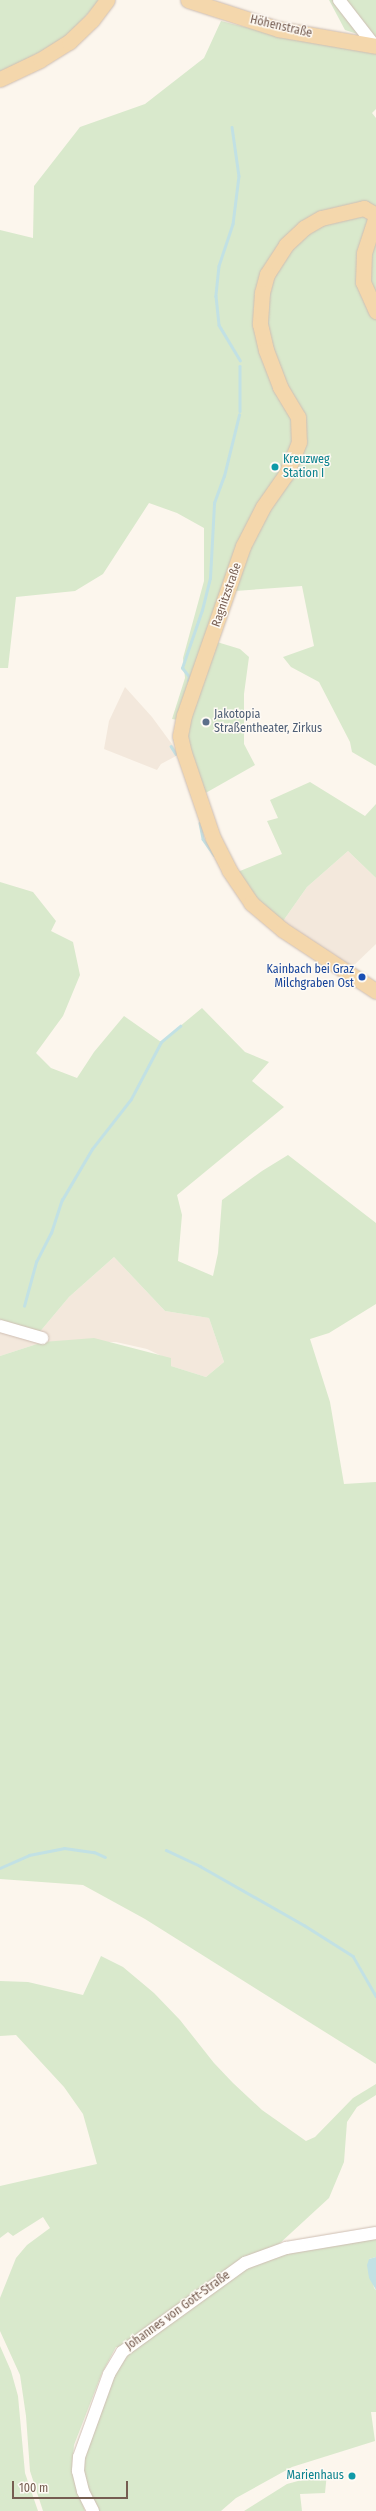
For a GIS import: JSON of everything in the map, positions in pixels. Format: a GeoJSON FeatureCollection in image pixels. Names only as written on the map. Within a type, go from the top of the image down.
{"type":"FeatureCollection","features":[{"type":"Feature","properties":{"kind":"main road"},"geometry":{"type":"LineString","coordinates":[[0,79],[40,60],[69,42],[92,20],[107,0]]}},
{"type":"Feature","properties":{"kind":"main road","name":"Höhenstraße"},"geometry":{"type":"LineString","coordinates":[[188,0],[278,29],[375,45]]}},
{"type":"Feature","properties":{"kind":"main road","name":"Ragnitzstraße"},"geometry":{"type":"LineString","coordinates":[[376,311],[363,282],[364,252],[376,215],[364,208],[321,218],[304,228],[286,245],[267,274],[262,293],[260,324],[266,350],[280,387],[298,417],[299,442],[286,474],[263,507],[243,546],[184,715],[180,736],[184,753],[213,838],[229,870],[251,903],[283,930],[376,991]]}},
{"type":"Feature","properties":{"kind":"street"},"geometry":{"type":"LineString","coordinates":[[339,0],[375,45]]}},
{"type":"Feature","properties":{"kind":"street"},"geometry":{"type":"LineString","coordinates":[[0,1326],[42,1338]]}},
{"type":"Feature","properties":{"kind":"street","name":"Johannes von Gott-Straße"},"geometry":{"type":"LineString","coordinates":[[93,2511],[83,2491],[78,2471],[79,2457],[109,2374],[122,2352],[245,2264],[286,2248],[376,2233]]}},
{"type":"Feature","properties":{"kind":"shaded area"},"geometry":{"type":"Polygon","coordinates":[[[125,687],[152,717],[177,751],[176,756],[161,764],[157,770],[104,749],[109,721],[125,687]]]}},
{"type":"Feature","properties":{"kind":"shaded area"},"geometry":{"type":"Polygon","coordinates":[[[348,851],[376,878],[376,944],[351,968],[281,924],[307,887],[348,851]]]}},
{"type":"Feature","properties":{"kind":"shaded area"},"geometry":{"type":"Polygon","coordinates":[[[114,1257],[165,1311],[209,1318],[224,1362],[206,1377],[171,1366],[170,1360],[147,1349],[116,1342],[43,1342],[0,1356],[0,1324],[38,1334],[69,1297],[114,1257]]]}},
{"type":"Feature","properties":{"kind":"green space"},"geometry":{"type":"Polygon","coordinates":[[[0,0],[100,0],[65,39],[0,73],[0,0]]]}},
{"type":"Feature","properties":{"kind":"green space"},"geometry":{"type":"Polygon","coordinates":[[[329,0],[376,0],[376,40],[345,30],[329,0]]]}},
{"type":"Feature","properties":{"kind":"green space"},"geometry":{"type":"Polygon","coordinates":[[[221,21],[273,34],[376,53],[376,109],[372,113],[376,118],[376,766],[352,752],[350,742],[319,682],[291,667],[283,657],[314,646],[302,586],[235,591],[217,642],[240,649],[249,657],[244,694],[244,744],[255,765],[195,799],[178,720],[172,719],[185,678],[183,658],[204,581],[204,528],[177,513],[149,503],[103,574],[75,591],[16,597],[8,668],[0,668],[0,230],[33,238],[34,186],[80,127],[145,104],[204,58],[221,21]]]}},
{"type":"Feature","properties":{"kind":"green space"},"geometry":{"type":"Polygon","coordinates":[[[310,782],[365,816],[376,804],[376,878],[348,851],[307,887],[281,924],[256,901],[235,873],[282,854],[267,821],[278,818],[270,800],[310,782]]]}},
{"type":"Feature","properties":{"kind":"green space"},"geometry":{"type":"Polygon","coordinates":[[[0,882],[33,892],[56,921],[51,931],[73,942],[80,975],[63,1016],[36,1053],[51,1068],[77,1078],[94,1052],[124,1016],[161,1042],[202,1008],[245,1052],[269,1062],[252,1081],[284,1107],[177,1195],[182,1215],[178,1261],[213,1276],[218,1253],[222,1200],[262,1171],[288,1155],[376,1223],[376,1304],[329,1333],[310,1339],[330,1402],[344,1484],[376,1482],[376,2064],[145,1919],[83,1885],[0,1879],[0,1356],[43,1342],[94,1338],[171,1358],[171,1366],[206,1377],[224,1362],[209,1318],[165,1311],[114,1257],[69,1297],[38,1334],[0,1324],[0,882]]]}},
{"type":"Feature","properties":{"kind":"green space"},"geometry":{"type":"Polygon","coordinates":[[[101,1956],[123,1967],[154,1993],[180,2020],[214,2063],[233,2083],[262,2110],[306,2141],[315,2137],[353,2098],[376,2084],[376,2095],[357,2107],[347,2122],[344,2162],[329,2198],[279,2244],[376,2239],[376,2257],[369,2259],[374,2288],[376,2290],[376,2412],[371,2412],[375,2441],[292,2467],[236,2498],[221,2511],[99,2511],[89,2494],[82,2464],[102,2400],[127,2349],[116,2347],[102,2373],[74,2445],[72,2467],[76,2487],[85,2511],[43,2511],[30,2471],[26,2416],[20,2375],[0,2331],[0,2298],[16,2258],[27,2245],[50,2228],[43,2217],[13,2236],[8,2232],[0,2238],[0,2186],[97,2164],[83,2114],[64,2087],[16,2035],[0,2036],[0,1981],[28,1982],[83,1995],[101,1956]]]}},
{"type":"Feature","properties":{"kind":"green space"},"geometry":{"type":"Polygon","coordinates":[[[0,2346],[11,2371],[18,2396],[25,2473],[38,2511],[0,2511],[0,2346]]]}},
{"type":"Feature","properties":{"kind":"green space"},"geometry":{"type":"Polygon","coordinates":[[[327,2473],[325,2493],[300,2494],[302,2511],[244,2511],[287,2484],[327,2473]]]}},
{"type":"Feature","properties":{"kind":"water"},"geometry":{"type":"Polygon","coordinates":[[[376,2257],[376,2290],[369,2278],[367,2265],[369,2259],[376,2257]]]}},
{"type":"Feature","properties":{"kind":"waterway"},"geometry":{"type":"LineString","coordinates":[[232,127],[239,176],[233,224],[219,266],[216,296],[219,325],[240,360]]}},
{"type":"Feature","properties":{"kind":"waterway"},"geometry":{"type":"LineString","coordinates":[[240,366],[240,411]]}},
{"type":"Feature","properties":{"kind":"waterway"},"geometry":{"type":"LineString","coordinates":[[188,681],[189,677],[182,668],[202,610],[210,578],[214,503],[224,476],[239,415]]}},
{"type":"Feature","properties":{"kind":"waterway"},"geometry":{"type":"LineString","coordinates":[[171,746],[176,754]]}},
{"type":"Feature","properties":{"kind":"waterway"},"geometry":{"type":"LineString","coordinates":[[200,823],[203,839],[214,855]]}},
{"type":"Feature","properties":{"kind":"waterway"},"geometry":{"type":"LineString","coordinates":[[24,1306],[36,1262],[51,1233],[62,1200],[92,1149],[131,1099],[161,1042],[180,1026]]}},
{"type":"Feature","properties":{"kind":"waterway"},"geometry":{"type":"LineString","coordinates":[[0,1868],[29,1855],[64,1848],[94,1852],[105,1857]]}},
{"type":"Feature","properties":{"kind":"waterway"},"geometry":{"type":"LineString","coordinates":[[166,1850],[200,1866],[304,1925],[353,1956],[376,1996]]}},
{"type":"Feature","properties":{"kind":"place","name":"Kreuzweg Station I"},"geometry":{"type":"Point","coordinates":[275,467]}},
{"type":"Feature","properties":{"kind":"place","name":"Jakotopia Straßentheater, Zirkus"},"geometry":{"type":"Point","coordinates":[206,722]}},
{"type":"Feature","properties":{"kind":"place","name":"Kainbach bei Graz Milchgraben Ost"},"geometry":{"type":"Point","coordinates":[362,977]}},
{"type":"Feature","properties":{"kind":"place","name":"Marienhaus"},"geometry":{"type":"Point","coordinates":[352,2476]}}]}
